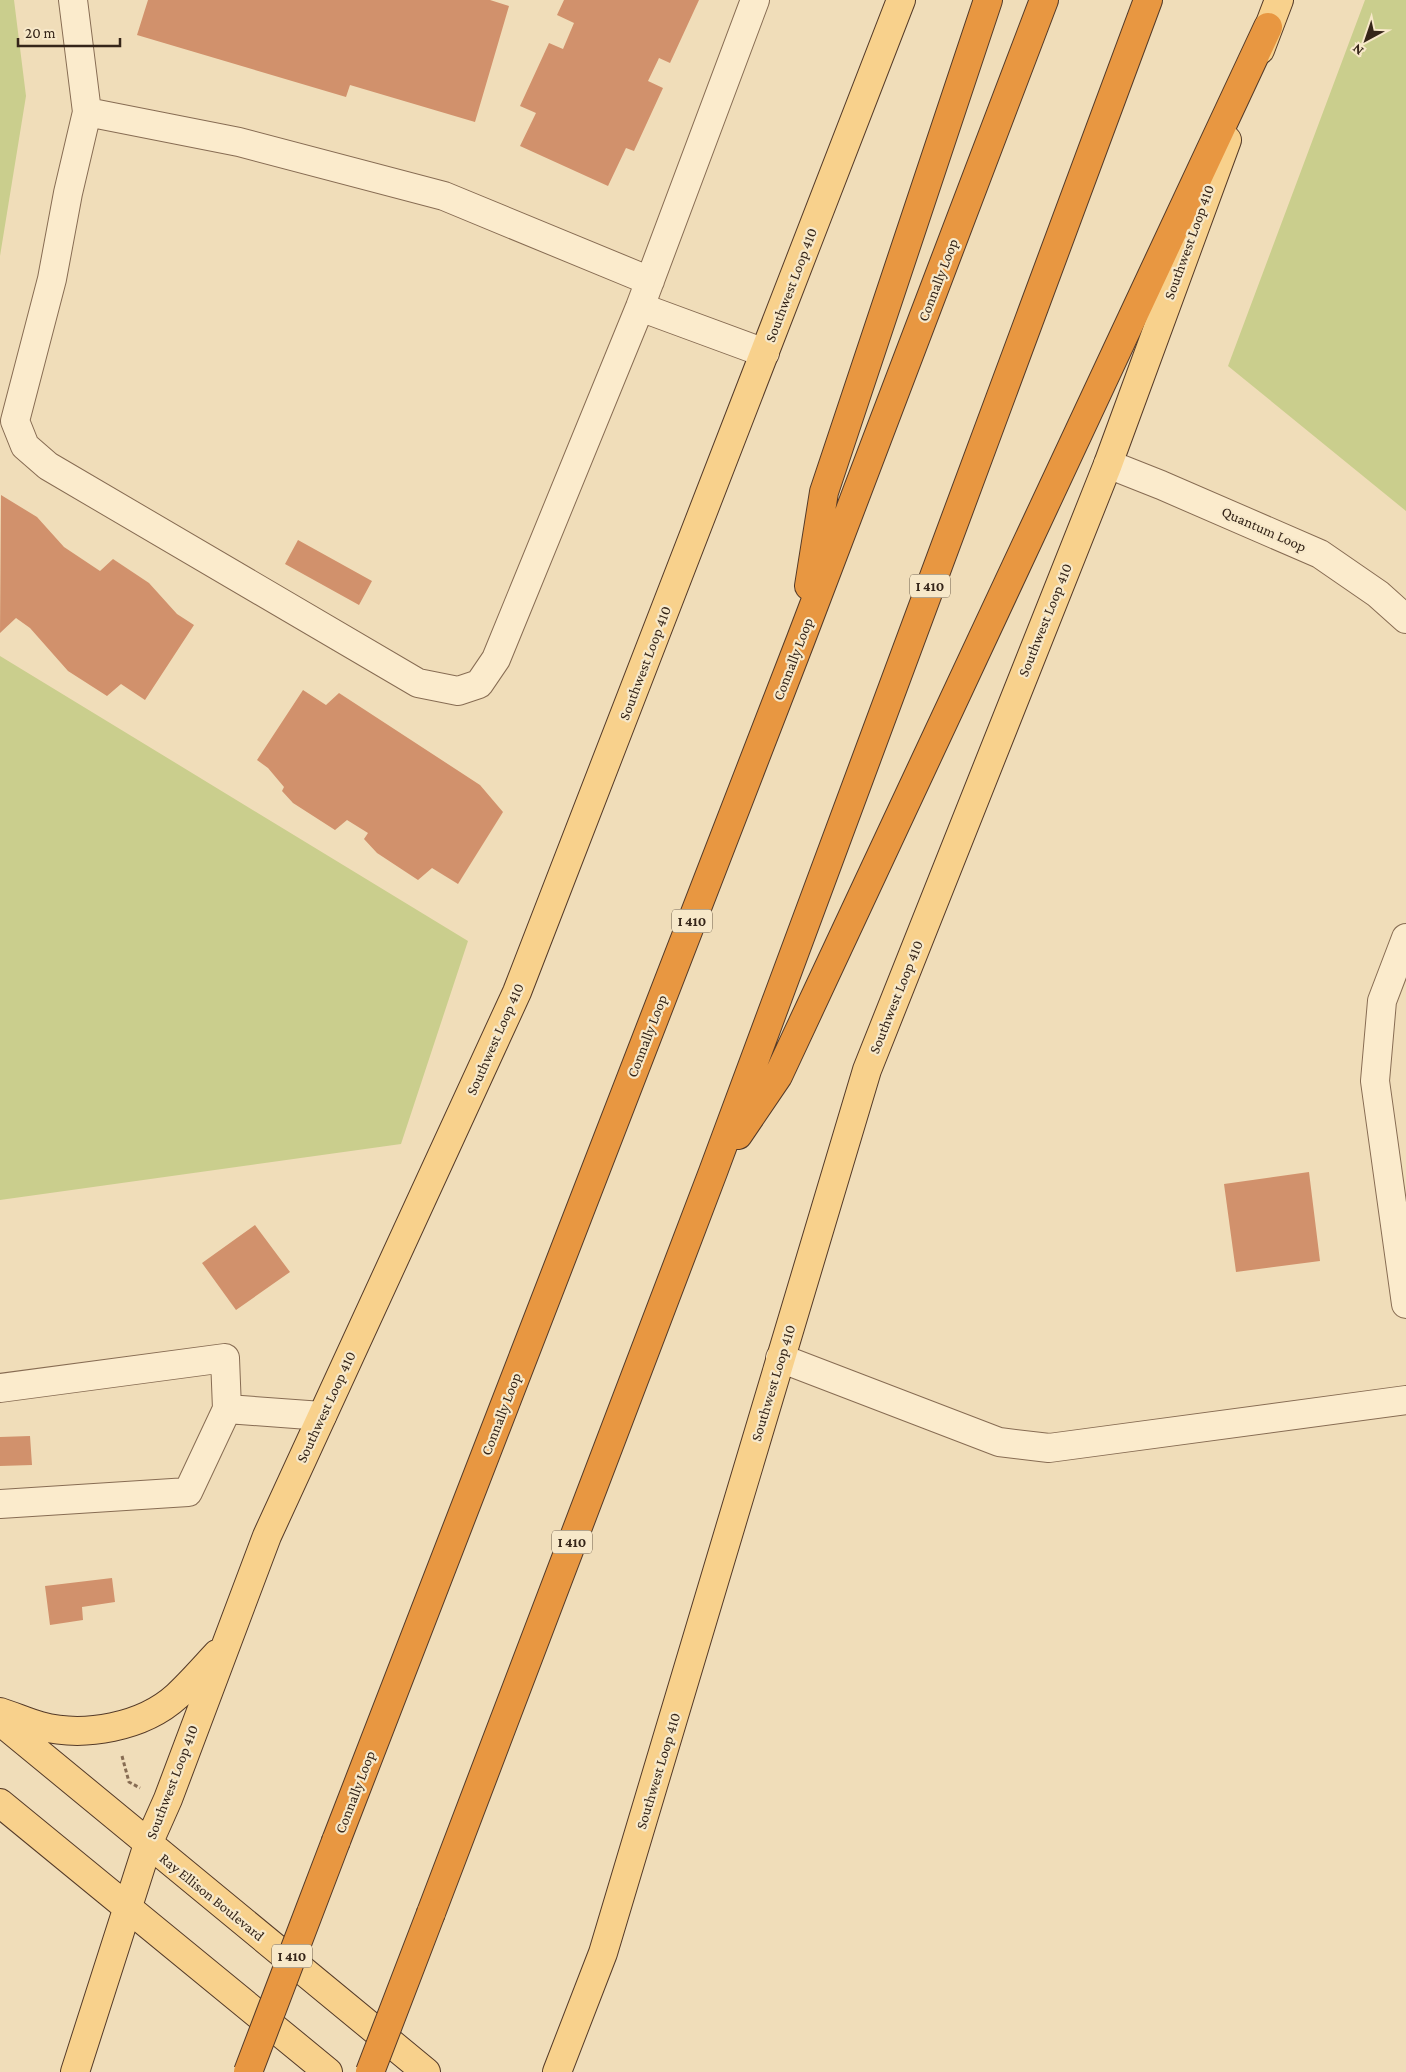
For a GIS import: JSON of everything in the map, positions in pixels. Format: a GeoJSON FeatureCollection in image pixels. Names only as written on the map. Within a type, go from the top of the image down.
{"type":"FeatureCollection","features":[{"type":"Feature","properties":{"kind":"highway"},"geometry":{"type":"LineString","coordinates":[[801,639],[824,492],[988,0]]}},
{"type":"Feature","properties":{"kind":"highway","name":"Connally Loop"},"geometry":{"type":"LineString","coordinates":[[248,2072],[801,639],[1044,0]]}},
{"type":"Feature","properties":{"kind":"highway","name":"I 410"},"geometry":{"type":"LineString","coordinates":[[370,2072],[713,1172],[1148,0]]}},
{"type":"Feature","properties":{"kind":"highway"},"geometry":{"type":"LineString","coordinates":[[713,1172],[778,1076],[1268,27]]}},
{"type":"Feature","properties":{"kind":"main road","name":"Southwest Loop 410"},"geometry":{"type":"LineString","coordinates":[[75,2072],[148,1844],[168,1799],[267,1536],[517,992],[901,0]]}},
{"type":"Feature","properties":{"kind":"main road","name":"Southwest Loop 410"},"geometry":{"type":"LineString","coordinates":[[557,2072],[603,1953],[867,1070],[1108,464],[1279,0]]}},
{"type":"Feature","properties":{"kind":"main road"},"geometry":{"type":"LineString","coordinates":[[0,1712],[42,1726],[87,1731],[120,1725],[149,1715],[176,1696],[225,1646]]}},
{"type":"Feature","properties":{"kind":"main road","name":"Ray Ellison Boulevard"},"geometry":{"type":"LineString","coordinates":[[0,1721],[426,2072]]}},
{"type":"Feature","properties":{"kind":"main road"},"geometry":{"type":"LineString","coordinates":[[0,1803],[328,2072]]}},
{"type":"Feature","properties":{"kind":"street"},"geometry":{"type":"LineString","coordinates":[[73,0],[87,112],[68,193],[52,279],[15,421],[25,446],[48,466],[418,683],[458,691],[479,684],[496,659],[640,307],[755,0]]}},
{"type":"Feature","properties":{"kind":"street"},"geometry":{"type":"LineString","coordinates":[[87,112],[239,142],[444,196],[650,281]]}},
{"type":"Feature","properties":{"kind":"street"},"geometry":{"type":"LineString","coordinates":[[640,307],[765,353]]}},
{"type":"Feature","properties":{"kind":"street","name":"Quantum Loop"},"geometry":{"type":"LineString","coordinates":[[1108,464],[1161,484],[1320,554],[1378,594],[1406,619]]}},
{"type":"Feature","properties":{"kind":"street"},"geometry":{"type":"LineString","coordinates":[[1406,938],[1382,1002],[1374,1081],[1406,1304]]}},
{"type":"Feature","properties":{"kind":"street"},"geometry":{"type":"LineString","coordinates":[[0,1388],[225,1358],[227,1409],[188,1492],[0,1504]]}},
{"type":"Feature","properties":{"kind":"street"},"geometry":{"type":"LineString","coordinates":[[780,1358],[999,1442],[1049,1448],[1406,1400]]}},
{"type":"Feature","properties":{"kind":"street"},"geometry":{"type":"LineString","coordinates":[[227,1409],[322,1416]]}},
{"type":"Feature","properties":{"kind":"path"},"geometry":{"type":"LineString","coordinates":[[122,1753],[130,1782]]}},
{"type":"Feature","properties":{"kind":"green space"},"geometry":{"type":"Polygon","coordinates":[[[0,0],[14,0],[26,96],[0,256],[0,0]]]}},
{"type":"Feature","properties":{"kind":"green space"},"geometry":{"type":"Polygon","coordinates":[[[1365,0],[1406,0],[1406,511],[1228,366],[1365,0]]]}},
{"type":"Feature","properties":{"kind":"green space"},"geometry":{"type":"Polygon","coordinates":[[[0,656],[468,941],[401,1144],[0,1200],[0,656]]]}},
{"type":"Feature","properties":{"kind":"building"},"geometry":{"type":"Polygon","coordinates":[[[148,0],[490,0],[509,6],[475,122],[350,85],[346,97],[137,35],[148,0]]]}},
{"type":"Feature","properties":{"kind":"building"},"geometry":{"type":"Polygon","coordinates":[[[564,0],[699,0],[670,63],[659,58],[648,81],[663,88],[634,151],[626,148],[608,186],[520,146],[536,113],[520,106],[549,43],[563,49],[574,23],[557,15],[564,0]]]}},
{"type":"Feature","properties":{"kind":"building"},"geometry":{"type":"Polygon","coordinates":[[[1,495],[37,517],[64,547],[100,571],[113,559],[149,583],[177,614],[194,625],[145,700],[121,684],[107,696],[68,671],[30,628],[16,618],[0,633],[1,495]]]}},
{"type":"Feature","properties":{"kind":"building"},"geometry":{"type":"Polygon","coordinates":[[[298,540],[372,581],[359,605],[285,564],[298,540]]]}},
{"type":"Feature","properties":{"kind":"building"},"geometry":{"type":"Polygon","coordinates":[[[303,690],[326,705],[339,693],[480,785],[503,812],[458,884],[432,868],[418,880],[377,853],[364,839],[368,833],[347,820],[335,830],[293,803],[282,791],[284,787],[268,768],[257,760],[303,690]]]}},
{"type":"Feature","properties":{"kind":"building"},"geometry":{"type":"Polygon","coordinates":[[[1309,1172],[1320,1261],[1236,1272],[1224,1184],[1309,1172]]]}},
{"type":"Feature","properties":{"kind":"building"},"geometry":{"type":"Polygon","coordinates":[[[255,1225],[290,1272],[236,1310],[202,1263],[255,1225]]]}},
{"type":"Feature","properties":{"kind":"building"},"geometry":{"type":"Polygon","coordinates":[[[30,1436],[32,1465],[0,1466],[0,1437],[30,1436]]]}},
{"type":"Feature","properties":{"kind":"building"},"geometry":{"type":"Polygon","coordinates":[[[112,1578],[115,1602],[82,1607],[83,1620],[50,1625],[45,1586],[112,1578]]]}}]}
